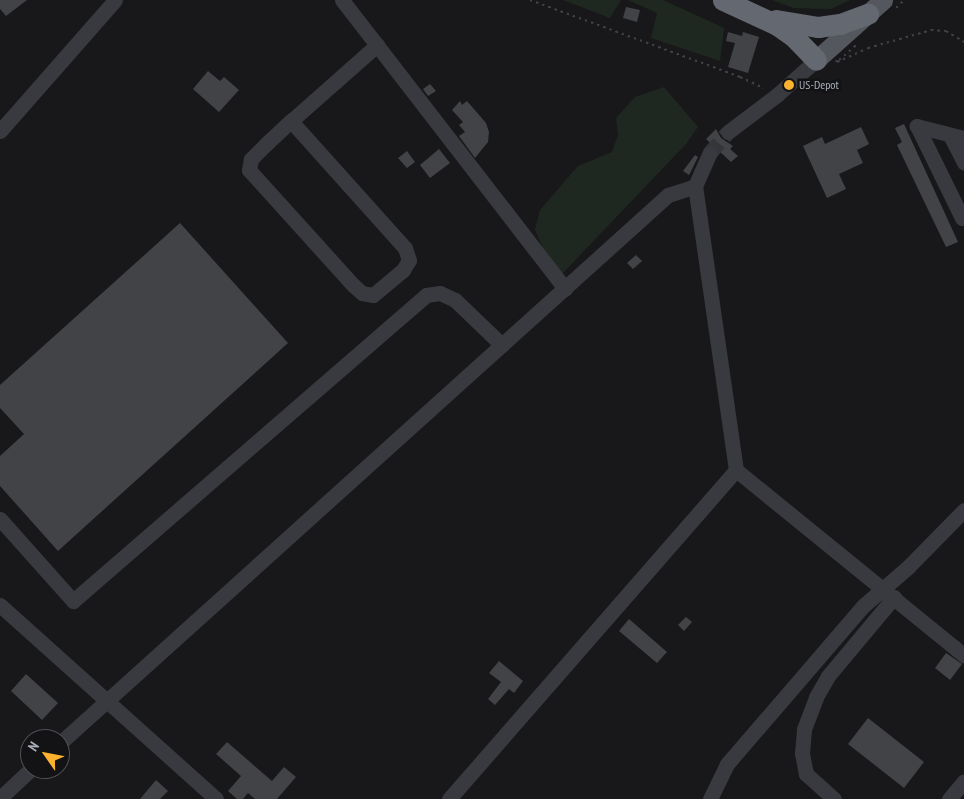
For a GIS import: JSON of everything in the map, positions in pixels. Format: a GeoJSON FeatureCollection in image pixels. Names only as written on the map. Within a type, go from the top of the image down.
{"type":"FeatureCollection","features":[{"type":"Feature","properties":{"kind":"highway"},"geometry":{"type":"LineString","coordinates":[[723,0],[766,18],[821,55]]}},
{"type":"Feature","properties":{"kind":"highway"},"geometry":{"type":"LineString","coordinates":[[766,18],[818,27],[840,24],[876,7]]}},
{"type":"Feature","properties":{"kind":"main road"},"geometry":{"type":"LineString","coordinates":[[821,55],[876,7]]}},
{"type":"Feature","properties":{"kind":"street"},"geometry":{"type":"LineString","coordinates":[[0,131],[115,0]]}},
{"type":"Feature","properties":{"kind":"street"},"geometry":{"type":"LineString","coordinates":[[342,0],[565,289]]}},
{"type":"Feature","properties":{"kind":"street"},"geometry":{"type":"LineString","coordinates":[[291,121],[405,248],[409,260],[403,270],[373,295],[362,293],[353,285],[249,170],[251,159],[291,121],[377,45]]}},
{"type":"Feature","properties":{"kind":"street"},"geometry":{"type":"LineString","coordinates":[[733,128],[778,94],[821,55]]}},
{"type":"Feature","properties":{"kind":"street"},"geometry":{"type":"LineString","coordinates":[[964,163],[957,137],[917,126],[962,218],[964,217]]}},
{"type":"Feature","properties":{"kind":"street"},"geometry":{"type":"LineString","coordinates":[[709,154],[695,186],[736,470],[964,655]]}},
{"type":"Feature","properties":{"kind":"street"},"geometry":{"type":"LineString","coordinates":[[70,734],[668,195],[695,186]]}},
{"type":"Feature","properties":{"kind":"street"},"geometry":{"type":"LineString","coordinates":[[0,519],[73,601],[426,295],[440,293],[455,300],[502,345]]}},
{"type":"Feature","properties":{"kind":"street"},"geometry":{"type":"LineString","coordinates":[[449,799],[736,470]]}},
{"type":"Feature","properties":{"kind":"street"},"geometry":{"type":"LineString","coordinates":[[834,799],[806,774],[802,753],[804,729],[816,698],[828,676],[908,567],[964,510]]}},
{"type":"Feature","properties":{"kind":"street"},"geometry":{"type":"LineString","coordinates":[[710,799],[727,764],[863,606],[889,593]]}},
{"type":"Feature","properties":{"kind":"street"},"geometry":{"type":"LineString","coordinates":[[0,605],[216,799]]}},
{"type":"Feature","properties":{"kind":"street"},"geometry":{"type":"LineString","coordinates":[[0,798],[20,779]]}},
{"type":"Feature","properties":{"kind":"street"},"geometry":{"type":"LineString","coordinates":[[949,799],[964,781]]}},
{"type":"Feature","properties":{"kind":"path"},"geometry":{"type":"LineString","coordinates":[[530,0],[740,77],[778,94]]}},
{"type":"Feature","properties":{"kind":"path"},"geometry":{"type":"LineString","coordinates":[[821,55],[838,62],[868,48],[931,30],[946,31],[964,42]]}},
{"type":"Feature","properties":{"kind":"shaded area"},"geometry":{"type":"Polygon","coordinates":[[[563,0],[621,0],[610,18],[563,0]]]}},
{"type":"Feature","properties":{"kind":"shaded area"},"geometry":{"type":"Polygon","coordinates":[[[628,0],[663,0],[724,28],[720,61],[651,38],[657,13],[628,0]]]}},
{"type":"Feature","properties":{"kind":"shaded area"},"geometry":{"type":"Polygon","coordinates":[[[772,0],[850,0],[831,9],[794,8],[772,0]]]}},
{"type":"Feature","properties":{"kind":"shaded area"},"geometry":{"type":"Polygon","coordinates":[[[664,87],[698,127],[686,144],[562,274],[544,250],[535,230],[540,210],[578,166],[612,152],[618,135],[616,118],[635,97],[664,87]]]}},
{"type":"Feature","properties":{"kind":"building"},"geometry":{"type":"Polygon","coordinates":[[[0,0],[27,0],[6,16],[0,9],[0,0]]]}},
{"type":"Feature","properties":{"kind":"building"},"geometry":{"type":"Polygon","coordinates":[[[626,7],[640,10],[637,22],[623,18],[626,7]]]}},
{"type":"Feature","properties":{"kind":"building"},"geometry":{"type":"Polygon","coordinates":[[[728,32],[742,36],[743,32],[759,37],[748,73],[728,67],[735,43],[726,41],[728,32]]]}},
{"type":"Feature","properties":{"kind":"building"},"geometry":{"type":"Polygon","coordinates":[[[208,71],[220,81],[224,77],[239,90],[219,112],[193,89],[208,71]]]}},
{"type":"Feature","properties":{"kind":"building"},"geometry":{"type":"Polygon","coordinates":[[[430,84],[436,91],[428,96],[423,89],[430,84]]]}},
{"type":"Feature","properties":{"kind":"building"},"geometry":{"type":"Polygon","coordinates":[[[460,101],[462,105],[467,101],[486,123],[489,132],[488,142],[475,158],[459,136],[465,132],[459,125],[463,122],[452,110],[460,101]]]}},
{"type":"Feature","properties":{"kind":"building"},"geometry":{"type":"Polygon","coordinates":[[[904,124],[958,242],[946,247],[897,145],[902,142],[895,128],[904,124]]]}},
{"type":"Feature","properties":{"kind":"building"},"geometry":{"type":"Polygon","coordinates":[[[861,127],[869,144],[857,150],[863,163],[839,174],[846,189],[827,198],[803,146],[822,137],[825,144],[861,127]]]}},
{"type":"Feature","properties":{"kind":"building"},"geometry":{"type":"Polygon","coordinates":[[[716,129],[721,138],[733,146],[730,149],[738,156],[731,162],[706,139],[716,129]]]}},
{"type":"Feature","properties":{"kind":"building"},"geometry":{"type":"Polygon","coordinates":[[[439,149],[450,163],[430,178],[420,165],[439,149]]]}},
{"type":"Feature","properties":{"kind":"building"},"geometry":{"type":"Polygon","coordinates":[[[407,151],[415,162],[407,168],[398,158],[407,151]]]}},
{"type":"Feature","properties":{"kind":"building"},"geometry":{"type":"Polygon","coordinates":[[[695,155],[698,157],[689,175],[683,171],[695,155]]]}},
{"type":"Feature","properties":{"kind":"building"},"geometry":{"type":"Polygon","coordinates":[[[180,223],[288,343],[58,551],[0,486],[0,456],[24,434],[0,408],[0,385],[180,223]]]}},
{"type":"Feature","properties":{"kind":"building"},"geometry":{"type":"Polygon","coordinates":[[[636,255],[642,261],[633,269],[627,263],[636,255]]]}},
{"type":"Feature","properties":{"kind":"building"},"geometry":{"type":"Polygon","coordinates":[[[686,617],[692,622],[684,631],[678,625],[686,617]]]}},
{"type":"Feature","properties":{"kind":"building"},"geometry":{"type":"Polygon","coordinates":[[[629,619],[667,652],[657,663],[619,631],[629,619]]]}},
{"type":"Feature","properties":{"kind":"building"},"geometry":{"type":"Polygon","coordinates":[[[946,653],[962,664],[950,680],[935,668],[946,653]]]}},
{"type":"Feature","properties":{"kind":"building"},"geometry":{"type":"Polygon","coordinates":[[[499,661],[523,681],[514,693],[509,689],[495,705],[488,699],[501,682],[489,673],[499,661]]]}},
{"type":"Feature","properties":{"kind":"building"},"geometry":{"type":"Polygon","coordinates":[[[26,674],[58,703],[42,720],[11,691],[26,674]]]}},
{"type":"Feature","properties":{"kind":"building"},"geometry":{"type":"Polygon","coordinates":[[[868,718],[924,762],[904,788],[848,744],[868,718]]]}},
{"type":"Feature","properties":{"kind":"building"},"geometry":{"type":"Polygon","coordinates":[[[227,742],[272,781],[284,767],[296,777],[277,799],[255,799],[248,793],[243,799],[237,799],[228,791],[241,776],[216,754],[227,742]]]}},
{"type":"Feature","properties":{"kind":"building"},"geometry":{"type":"Polygon","coordinates":[[[156,780],[168,791],[160,799],[140,799],[156,780]]]}},
{"type":"Feature","properties":{"kind":"tunnel"},"geometry":{"type":"LineString","coordinates":[[709,154],[728,132]]}},
{"type":"Feature","properties":{"kind":"place","name":"US-Depot"},"geometry":{"type":"Point","coordinates":[789,85]}}]}
